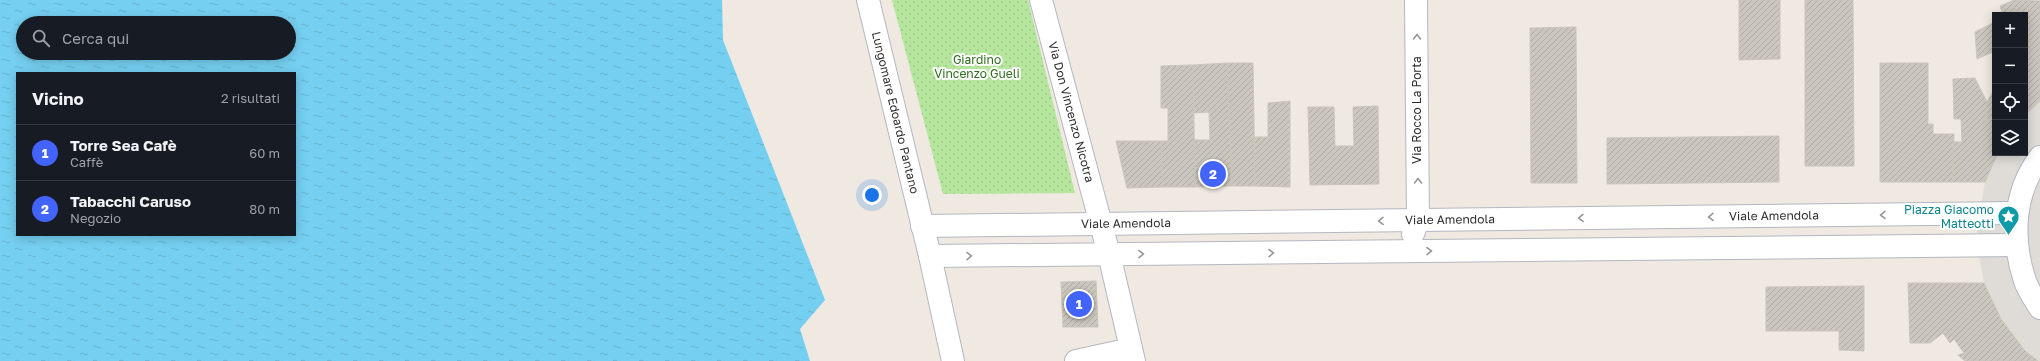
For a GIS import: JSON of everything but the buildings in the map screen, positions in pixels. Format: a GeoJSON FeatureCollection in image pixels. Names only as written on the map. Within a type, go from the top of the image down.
{"type":"FeatureCollection","features":[{"type":"Feature","properties":{"kind":"street","name":"Lungomare Edoardo Pantano"},"geometry":{"type":"LineString","coordinates":[[868,0],[930,256],[953,361]]}},
{"type":"Feature","properties":{"kind":"street","name":"Via Don Vincenzo Nicotra"},"geometry":{"type":"LineString","coordinates":[[1041,0],[1110,254],[1133,355]]}},
{"type":"Feature","properties":{"kind":"street","name":"Via Rocco La Porta"},"geometry":{"type":"LineString","coordinates":[[1403,251],[1411,240],[1418,220],[1416,0]]}},
{"type":"Feature","properties":{"kind":"street"},"geometry":{"type":"LineString","coordinates":[[2040,157],[2030,171],[2016,213],[2016,245],[2025,282],[2040,308]]}},
{"type":"Feature","properties":{"kind":"street","name":"Viale Amendola"},"geometry":{"type":"LineString","coordinates":[[922,226],[2016,213]]}},
{"type":"Feature","properties":{"kind":"street"},"geometry":{"type":"LineString","coordinates":[[930,256],[2016,245]]}},
{"type":"Feature","properties":{"kind":"street"},"geometry":{"type":"LineString","coordinates":[[1076,361],[1133,355]]}},
{"type":"Feature","properties":{"kind":"green space","name":"Giardino Vincenzo Gueli"},"geometry":{"type":"Polygon","coordinates":[[[892,0],[1028,0],[1075,193],[943,194],[892,0]]]}},
{"type":"Feature","properties":{"kind":"shaded area","name":"Piazza Giacomo Matteotti"},"geometry":{"type":"Polygon","coordinates":[[[2040,101],[2040,361],[2025,351],[2001,319],[1984,283],[1977,245],[1977,228],[1985,182],[1996,156],[2028,156],[2028,112],[2040,101]]]}},
{"type":"Feature","properties":{"kind":"water"},"geometry":{"type":"Polygon","coordinates":[[[0,0],[722,0],[723,40],[825,300],[800,329],[810,361],[0,361],[0,0]]]}},
{"type":"Feature","properties":{"kind":"place","name":"Tabacchi Caruso"},"geometry":{"type":"Point","coordinates":[1213,174]}},
{"type":"Feature","properties":{"kind":"place","name":"Piazza Giacomo Matteotti"},"geometry":{"type":"Point","coordinates":[2009,236]}},
{"type":"Feature","properties":{"kind":"place","name":"Torre Sea Cafè"},"geometry":{"type":"Point","coordinates":[1079,304]}}]}
